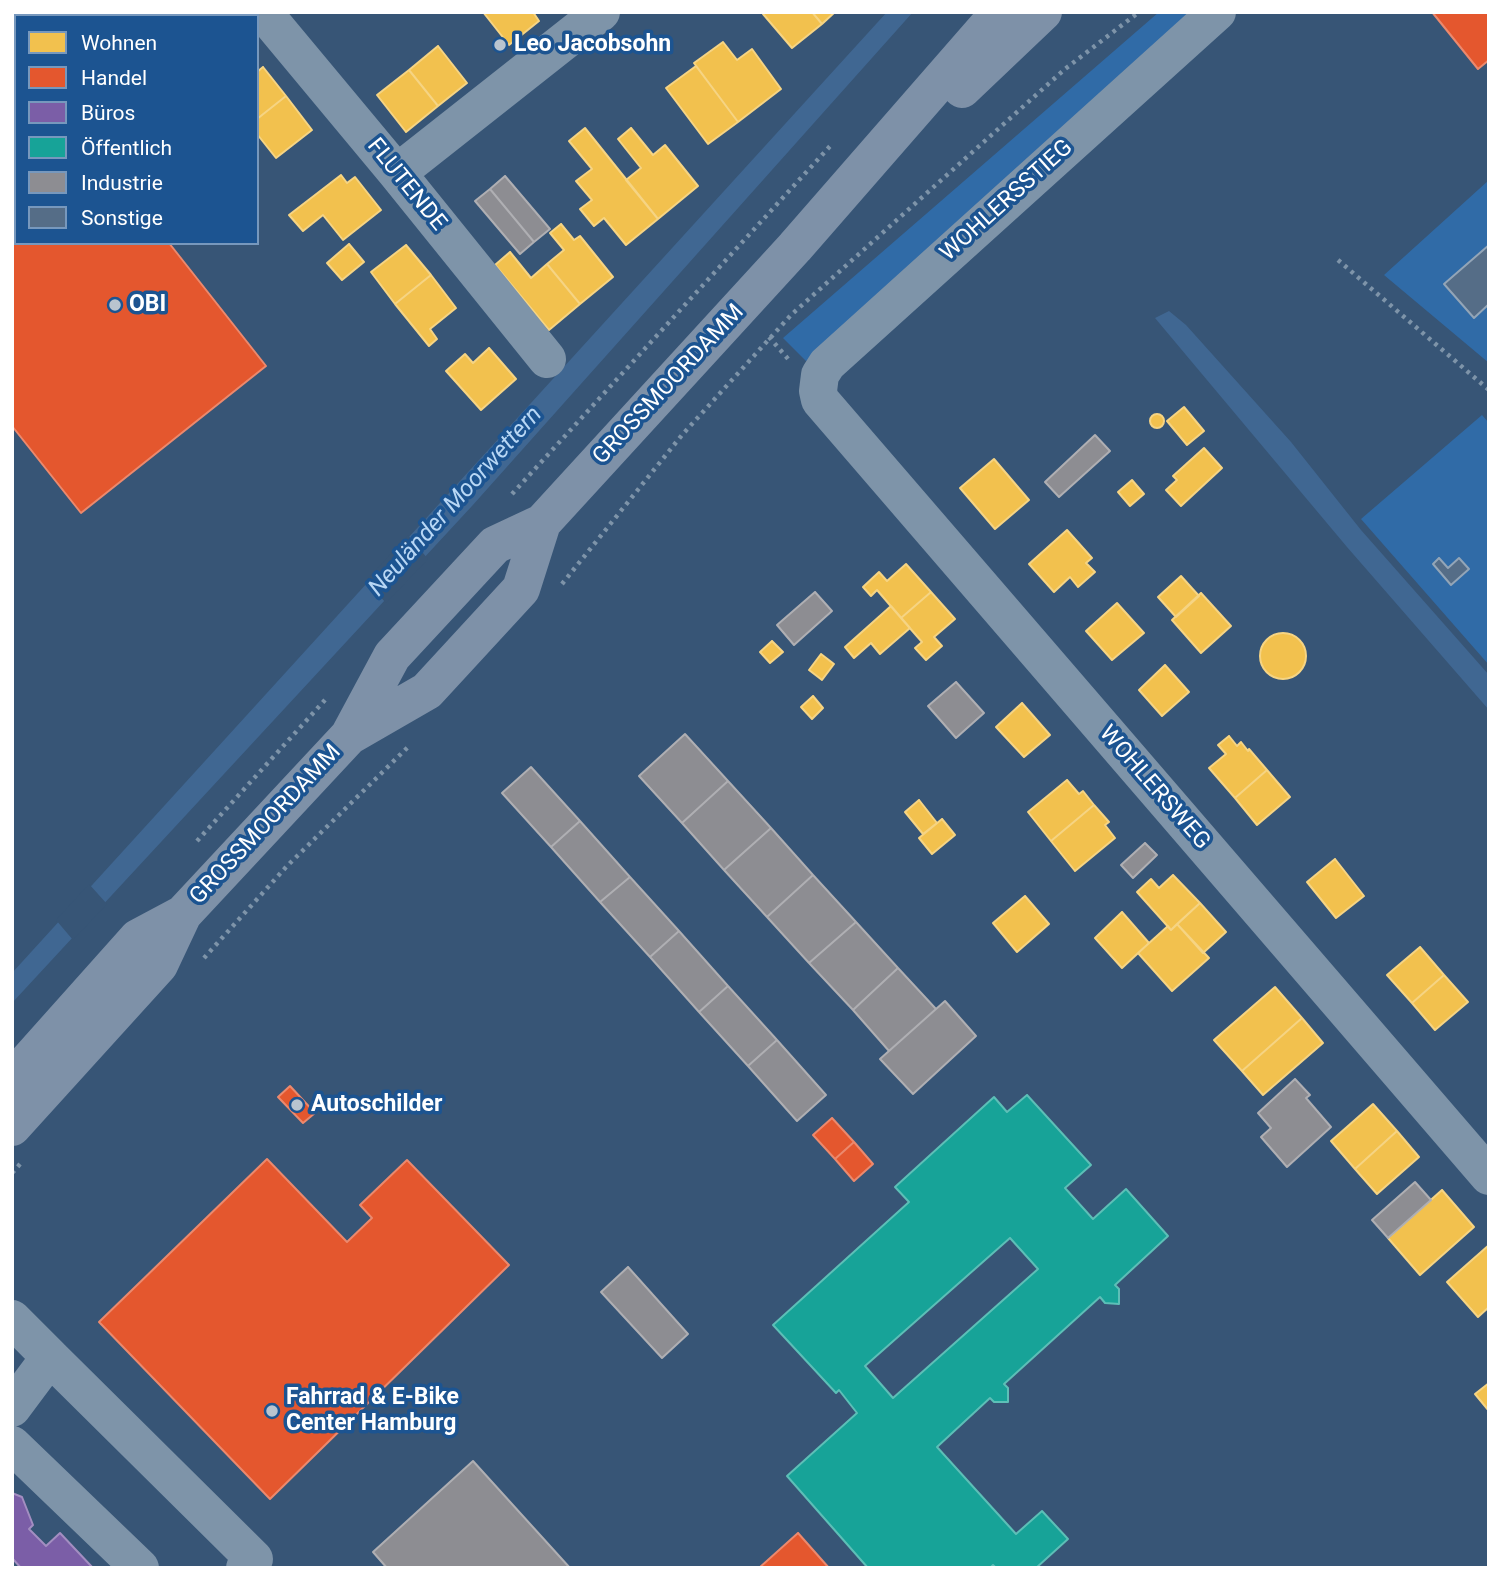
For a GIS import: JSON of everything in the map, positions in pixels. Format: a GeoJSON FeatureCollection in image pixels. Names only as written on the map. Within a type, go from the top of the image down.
{"type":"FeatureCollection","features":[{"type":"Feature","properties":{"kind":"main road","name":"GROSSMOORDAMM"},"geometry":{"type":"LineString","coordinates":[[12,1127],[159,965],[183,914],[349,736],[392,656],[495,545],[542,523],[795,247],[1000,12]]}},
{"type":"Feature","properties":{"kind":"main road","name":"GROSSMOORDAMM"},"geometry":{"type":"LineString","coordinates":[[795,247],[1043,12]]}},
{"type":"Feature","properties":{"kind":"main road","name":"GROSSMOORDAMM"},"geometry":{"type":"LineString","coordinates":[[349,736],[427,691],[521,589],[542,523]]}},
{"type":"Feature","properties":{"kind":"main road","name":"GROSSMOORDAMM"},"geometry":{"type":"LineString","coordinates":[[12,1079],[138,938],[183,914]]}},
{"type":"Feature","properties":{"kind":"main road"},"geometry":{"type":"LineString","coordinates":[[117,1011],[121,957]]}},
{"type":"Feature","properties":{"kind":"street","name":"FLUTENDE"},"geometry":{"type":"LineString","coordinates":[[263,12],[547,359]]}},
{"type":"Feature","properties":{"kind":"street"},"geometry":{"type":"LineString","coordinates":[[397,173],[601,12]]}},
{"type":"Feature","properties":{"kind":"street","name":"WOHLERSSTIEG"},"geometry":{"type":"LineString","coordinates":[[820,400],[818,383],[822,368],[1217,12]]}},
{"type":"Feature","properties":{"kind":"street","name":"WOHLERSWEG"},"geometry":{"type":"LineString","coordinates":[[820,400],[1489,1176]]}},
{"type":"Feature","properties":{"kind":"street"},"geometry":{"type":"LineString","coordinates":[[12,1319],[254,1559],[245,1568]]}},
{"type":"Feature","properties":{"kind":"street"},"geometry":{"type":"LineString","coordinates":[[12,1408],[50,1357]]}},
{"type":"Feature","properties":{"kind":"street"},"geometry":{"type":"LineString","coordinates":[[12,1445],[140,1568]]}},
{"type":"Feature","properties":{"kind":"path"},"geometry":{"type":"LineString","coordinates":[[1338,260],[1489,390]]}},
{"type":"Feature","properties":{"kind":"shaded area"},"geometry":{"type":"Polygon","coordinates":[[[1159,12],[1199,12],[806,361],[783,338],[1159,12]]]}},
{"type":"Feature","properties":{"kind":"shaded area"},"geometry":{"type":"Polygon","coordinates":[[[1489,180],[1489,363],[1384,275],[1489,180]]]}},
{"type":"Feature","properties":{"kind":"shaded area"},"geometry":{"type":"Polygon","coordinates":[[[1482,415],[1489,423],[1489,665],[1361,519],[1482,415]]]}},
{"type":"Feature","properties":{"kind":"water","name":"Neuländer Moorwettern"},"geometry":{"type":"Polygon","coordinates":[[[887,12],[913,12],[472,506],[12,1003],[12,973],[887,12]]]}},
{"type":"Feature","properties":{"kind":"water"},"geometry":{"type":"Polygon","coordinates":[[[1169,311],[1186,325],[1291,442],[1361,530],[1489,675],[1489,710],[1347,547],[1155,318],[1169,311]]]}},
{"type":"Feature","properties":{"kind":"pier"},"geometry":{"type":"Polygon","coordinates":[[[408,535],[428,559],[386,603],[366,581],[408,535]]]}},
{"type":"Feature","properties":{"kind":"pier"},"geometry":{"type":"Polygon","coordinates":[[[89,884],[107,904],[73,940],[56,920],[89,884]]]}},
{"type":"Feature","properties":{"kind":"building: Wohnen"},"geometry":{"type":"Polygon","coordinates":[[[483,12],[533,12],[539,21],[509,45],[483,12]]]}},
{"type":"Feature","properties":{"kind":"building: Wohnen"},"geometry":{"type":"Polygon","coordinates":[[[812,12],[822,24],[792,48],[763,14],[812,12]]]}},
{"type":"Feature","properties":{"kind":"building: Wohnen"},"geometry":{"type":"Polygon","coordinates":[[[812,12],[835,12],[822,24],[812,12]]]}},
{"type":"Feature","properties":{"kind":"building: Wohnen"},"geometry":{"type":"Polygon","coordinates":[[[723,42],[737,60],[752,49],[781,89],[738,122],[694,63],[723,42]]]}},
{"type":"Feature","properties":{"kind":"building: Wohnen"},"geometry":{"type":"Polygon","coordinates":[[[438,46],[467,83],[438,106],[409,70],[438,46]]]}},
{"type":"Feature","properties":{"kind":"building: Wohnen"},"geometry":{"type":"Polygon","coordinates":[[[696,66],[738,122],[708,144],[666,88],[696,66]]]}},
{"type":"Feature","properties":{"kind":"building: Wohnen"},"geometry":{"type":"Polygon","coordinates":[[[263,67],[286,96],[259,117],[259,70],[263,67]]]}},
{"type":"Feature","properties":{"kind":"building: Wohnen"},"geometry":{"type":"Polygon","coordinates":[[[409,70],[438,106],[406,132],[377,95],[409,70]]]}},
{"type":"Feature","properties":{"kind":"building: Wohnen"},"geometry":{"type":"Polygon","coordinates":[[[286,96],[312,130],[276,158],[259,137],[259,117],[286,96]]]}},
{"type":"Feature","properties":{"kind":"building: Wohnen"},"geometry":{"type":"Polygon","coordinates":[[[585,128],[658,219],[626,245],[604,218],[594,226],[580,209],[592,200],[576,181],[592,169],[569,141],[585,128]]]}},
{"type":"Feature","properties":{"kind":"building: Wohnen"},"geometry":{"type":"Polygon","coordinates":[[[631,128],[653,155],[665,145],[698,186],[658,219],[626,180],[641,168],[618,139],[631,128]]]}},
{"type":"Feature","properties":{"kind":"building: Wohnen"},"geometry":{"type":"Polygon","coordinates":[[[341,175],[347,183],[355,177],[381,210],[343,240],[323,215],[303,231],[289,215],[341,175]]]}},
{"type":"Feature","properties":{"kind":"building: Wohnen"},"geometry":{"type":"Polygon","coordinates":[[[561,224],[574,240],[580,236],[613,277],[580,304],[547,264],[564,250],[550,233],[561,224]]]}},
{"type":"Feature","properties":{"kind":"building: Wohnen"},"geometry":{"type":"Polygon","coordinates":[[[349,244],[364,262],[342,280],[327,263],[349,244]]]}},
{"type":"Feature","properties":{"kind":"building: Wohnen"},"geometry":{"type":"Polygon","coordinates":[[[406,245],[431,275],[395,304],[371,272],[406,245]]]}},
{"type":"Feature","properties":{"kind":"building: Wohnen"},"geometry":{"type":"Polygon","coordinates":[[[510,252],[531,278],[547,264],[580,304],[549,330],[495,265],[510,252]]]}},
{"type":"Feature","properties":{"kind":"building: Wohnen"},"geometry":{"type":"Polygon","coordinates":[[[431,275],[456,308],[430,329],[437,339],[429,346],[395,304],[431,275]]]}},
{"type":"Feature","properties":{"kind":"building: Wohnen"},"geometry":{"type":"Polygon","coordinates":[[[489,348],[516,379],[481,410],[446,371],[465,354],[473,363],[489,348]]]}},
{"type":"Feature","properties":{"kind":"building: Wohnen"},"geometry":{"type":"Polygon","coordinates":[[[1184,407],[1204,431],[1187,445],[1167,421],[1184,407]]]}},
{"type":"Feature","properties":{"kind":"building: Wohnen"},"geometry":{"type":"Polygon","coordinates":[[[1154,414],[1160,414],[1164,421],[1160,428],[1154,428],[1150,424],[1150,418],[1154,414]]]}},
{"type":"Feature","properties":{"kind":"building: Wohnen"},"geometry":{"type":"Polygon","coordinates":[[[1204,448],[1222,468],[1181,506],[1166,490],[1177,480],[1173,476],[1204,448]]]}},
{"type":"Feature","properties":{"kind":"building: Wohnen"},"geometry":{"type":"Polygon","coordinates":[[[994,459],[1029,500],[995,529],[960,488],[994,459]]]}},
{"type":"Feature","properties":{"kind":"building: Wohnen"},"geometry":{"type":"Polygon","coordinates":[[[1132,480],[1144,494],[1130,506],[1118,492],[1132,480]]]}},
{"type":"Feature","properties":{"kind":"building: Wohnen"},"geometry":{"type":"Polygon","coordinates":[[[1067,530],[1092,558],[1086,563],[1095,572],[1078,587],[1070,577],[1054,592],[1029,564],[1067,530]]]}},
{"type":"Feature","properties":{"kind":"building: Wohnen"},"geometry":{"type":"Polygon","coordinates":[[[906,564],[931,592],[901,618],[877,590],[871,596],[863,587],[879,572],[887,581],[906,564]]]}},
{"type":"Feature","properties":{"kind":"building: Wohnen"},"geometry":{"type":"Polygon","coordinates":[[[1181,576],[1199,596],[1176,617],[1158,597],[1181,576]]]}},
{"type":"Feature","properties":{"kind":"building: Wohnen"},"geometry":{"type":"Polygon","coordinates":[[[931,592],[955,619],[934,637],[942,646],[926,660],[915,648],[922,642],[901,618],[931,592]]]}},
{"type":"Feature","properties":{"kind":"building: Wohnen"},"geometry":{"type":"Polygon","coordinates":[[[1201,593],[1231,626],[1201,653],[1172,620],[1201,593]]]}},
{"type":"Feature","properties":{"kind":"building: Wohnen"},"geometry":{"type":"Polygon","coordinates":[[[1117,603],[1144,633],[1112,660],[1086,631],[1117,603]]]}},
{"type":"Feature","properties":{"kind":"building: Wohnen"},"geometry":{"type":"Polygon","coordinates":[[[891,606],[910,628],[880,654],[871,643],[854,658],[845,647],[891,606]]]}},
{"type":"Feature","properties":{"kind":"building: Wohnen"},"geometry":{"type":"Polygon","coordinates":[[[1283,633],[1299,640],[1306,656],[1299,672],[1283,679],[1267,672],[1260,656],[1267,640],[1283,633]]]}},
{"type":"Feature","properties":{"kind":"building: Wohnen"},"geometry":{"type":"Polygon","coordinates":[[[772,641],[783,652],[770,663],[760,652],[772,641]]]}},
{"type":"Feature","properties":{"kind":"building: Wohnen"},"geometry":{"type":"Polygon","coordinates":[[[821,654],[834,664],[822,680],[809,670],[821,654]]]}},
{"type":"Feature","properties":{"kind":"building: Wohnen"},"geometry":{"type":"Polygon","coordinates":[[[1165,665],[1189,692],[1162,716],[1139,690],[1165,665]]]}},
{"type":"Feature","properties":{"kind":"building: Wohnen"},"geometry":{"type":"Polygon","coordinates":[[[813,696],[823,708],[812,719],[801,707],[813,696]]]}},
{"type":"Feature","properties":{"kind":"building: Wohnen"},"geometry":{"type":"Polygon","coordinates":[[[1022,703],[1050,735],[1024,757],[996,727],[1022,703]]]}},
{"type":"Feature","properties":{"kind":"building: Wohnen"},"geometry":{"type":"Polygon","coordinates":[[[1229,736],[1237,746],[1241,742],[1248,751],[1249,749],[1267,770],[1235,798],[1209,768],[1226,754],[1218,745],[1229,736]]]}},
{"type":"Feature","properties":{"kind":"building: Wohnen"},"geometry":{"type":"Polygon","coordinates":[[[1267,770],[1290,797],[1257,825],[1235,798],[1267,770]]]}},
{"type":"Feature","properties":{"kind":"building: Wohnen"},"geometry":{"type":"Polygon","coordinates":[[[1067,780],[1079,794],[1083,791],[1094,805],[1051,841],[1028,812],[1067,780]]]}},
{"type":"Feature","properties":{"kind":"building: Wohnen"},"geometry":{"type":"Polygon","coordinates":[[[919,800],[937,823],[923,834],[905,812],[919,800]]]}},
{"type":"Feature","properties":{"kind":"building: Wohnen"},"geometry":{"type":"Polygon","coordinates":[[[1094,805],[1109,822],[1105,825],[1115,838],[1075,871],[1051,841],[1094,805]]]}},
{"type":"Feature","properties":{"kind":"building: Wohnen"},"geometry":{"type":"Polygon","coordinates":[[[942,819],[955,835],[932,854],[919,838],[942,819]]]}},
{"type":"Feature","properties":{"kind":"building: Wohnen"},"geometry":{"type":"Polygon","coordinates":[[[1335,859],[1364,896],[1336,918],[1307,882],[1335,859]]]}},
{"type":"Feature","properties":{"kind":"building: Wohnen"},"geometry":{"type":"Polygon","coordinates":[[[1173,875],[1200,903],[1171,930],[1137,892],[1151,879],[1159,888],[1173,875]]]}},
{"type":"Feature","properties":{"kind":"building: Wohnen"},"geometry":{"type":"Polygon","coordinates":[[[1025,896],[1049,924],[1017,952],[993,923],[1025,896]]]}},
{"type":"Feature","properties":{"kind":"building: Wohnen"},"geometry":{"type":"Polygon","coordinates":[[[1200,903],[1226,932],[1203,953],[1177,924],[1200,903]]]}},
{"type":"Feature","properties":{"kind":"building: Wohnen"},"geometry":{"type":"Polygon","coordinates":[[[1122,912],[1149,943],[1122,968],[1095,938],[1122,912]]]}},
{"type":"Feature","properties":{"kind":"building: Wohnen"},"geometry":{"type":"Polygon","coordinates":[[[1177,924],[1209,958],[1172,991],[1138,953],[1168,926],[1171,930],[1177,924]]]}},
{"type":"Feature","properties":{"kind":"building: Wohnen"},"geometry":{"type":"Polygon","coordinates":[[[1420,947],[1444,975],[1412,1003],[1387,975],[1420,947]]]}},
{"type":"Feature","properties":{"kind":"building: Wohnen"},"geometry":{"type":"Polygon","coordinates":[[[1444,975],[1468,1002],[1435,1030],[1412,1003],[1444,975]]]}},
{"type":"Feature","properties":{"kind":"building: Wohnen"},"geometry":{"type":"Polygon","coordinates":[[[1275,987],[1302,1018],[1242,1071],[1214,1040],[1275,987]]]}},
{"type":"Feature","properties":{"kind":"building: Wohnen"},"geometry":{"type":"Polygon","coordinates":[[[1302,1018],[1323,1043],[1263,1095],[1242,1071],[1302,1018]]]}},
{"type":"Feature","properties":{"kind":"building: Wohnen"},"geometry":{"type":"Polygon","coordinates":[[[1373,1104],[1397,1131],[1355,1169],[1331,1141],[1373,1104]]]}},
{"type":"Feature","properties":{"kind":"building: Wohnen"},"geometry":{"type":"Polygon","coordinates":[[[1397,1131],[1419,1157],[1377,1194],[1355,1169],[1397,1131]]]}},
{"type":"Feature","properties":{"kind":"building: Wohnen"},"geometry":{"type":"Polygon","coordinates":[[[1442,1190],[1474,1227],[1420,1275],[1388,1238],[1442,1190]]]}},
{"type":"Feature","properties":{"kind":"building: Wohnen"},"geometry":{"type":"Polygon","coordinates":[[[1489,1245],[1489,1307],[1478,1317],[1447,1282],[1489,1245]]]}},
{"type":"Feature","properties":{"kind":"building: Wohnen"},"geometry":{"type":"Polygon","coordinates":[[[1489,1383],[1489,1411],[1475,1394],[1489,1383]]]}},
{"type":"Feature","properties":{"kind":"building: Handel"},"geometry":{"type":"Polygon","coordinates":[[[1432,12],[1489,12],[1489,60],[1478,69],[1432,12]]]}},
{"type":"Feature","properties":{"kind":"building: Handel","name":"OBI"},"geometry":{"type":"Polygon","coordinates":[[[12,46],[14,245],[171,245],[266,366],[81,513],[12,426],[12,46]]]}},
{"type":"Feature","properties":{"kind":"building: Handel","name":"Autoschilder"},"geometry":{"type":"Polygon","coordinates":[[[290,1086],[315,1113],[303,1123],[278,1097],[290,1086]]]}},
{"type":"Feature","properties":{"kind":"building: Handel"},"geometry":{"type":"Polygon","coordinates":[[[832,1118],[854,1142],[835,1159],[813,1135],[832,1118]]]}},
{"type":"Feature","properties":{"kind":"building: Handel"},"geometry":{"type":"Polygon","coordinates":[[[854,1142],[873,1164],[854,1181],[835,1159],[854,1142]]]}},
{"type":"Feature","properties":{"kind":"building: Handel","name":"Fahrrad & E-Bike Center Hamburg"},"geometry":{"type":"Polygon","coordinates":[[[267,1159],[347,1242],[372,1218],[360,1205],[407,1160],[509,1265],[270,1499],[99,1322],[267,1159]]]}},
{"type":"Feature","properties":{"kind":"building: Handel"},"geometry":{"type":"Polygon","coordinates":[[[798,1533],[829,1568],[759,1568],[798,1533]]]}},
{"type":"Feature","properties":{"kind":"building: Büros"},"geometry":{"type":"Polygon","coordinates":[[[12,1493],[22,1497],[33,1525],[29,1529],[46,1546],[60,1533],[93,1568],[21,1568],[12,1558],[12,1493]]]}},
{"type":"Feature","properties":{"kind":"building: Öffentlich"},"geometry":{"type":"Polygon","coordinates":[[[1027,1095],[1091,1165],[1065,1188],[1093,1219],[1126,1189],[1168,1236],[1115,1285],[1119,1289],[1119,1304],[1105,1303],[1100,1297],[1004,1384],[1008,1388],[1008,1402],[994,1402],[990,1398],[937,1447],[1016,1534],[1042,1511],[1068,1539],[1036,1568],[996,1568],[993,1565],[990,1568],[868,1568],[787,1476],[857,1413],[839,1390],[836,1393],[773,1325],[909,1202],[895,1187],[994,1097],[1007,1112],[1027,1095]],[[1010,1238],[865,1366],[893,1398],[1038,1269],[1010,1238]]]}},
{"type":"Feature","properties":{"kind":"building: Industrie"},"geometry":{"type":"Polygon","coordinates":[[[505,176],[550,229],[534,242],[490,189],[505,176]]]}},
{"type":"Feature","properties":{"kind":"building: Industrie"},"geometry":{"type":"Polygon","coordinates":[[[490,189],[534,242],[520,254],[475,201],[490,189]]]}},
{"type":"Feature","properties":{"kind":"building: Industrie"},"geometry":{"type":"Polygon","coordinates":[[[1095,435],[1110,451],[1059,497],[1045,482],[1095,435]]]}},
{"type":"Feature","properties":{"kind":"building: Industrie"},"geometry":{"type":"Polygon","coordinates":[[[815,592],[832,611],[794,645],[777,625],[815,592]]]}},
{"type":"Feature","properties":{"kind":"building: Industrie"},"geometry":{"type":"Polygon","coordinates":[[[956,682],[984,713],[956,738],[928,706],[956,682]]]}},
{"type":"Feature","properties":{"kind":"building: Industrie"},"geometry":{"type":"Polygon","coordinates":[[[685,734],[728,781],[682,823],[639,776],[685,734]]]}},
{"type":"Feature","properties":{"kind":"building: Industrie"},"geometry":{"type":"Polygon","coordinates":[[[531,767],[580,821],[551,847],[502,793],[531,767]]]}},
{"type":"Feature","properties":{"kind":"building: Industrie"},"geometry":{"type":"Polygon","coordinates":[[[728,781],[771,828],[724,870],[682,823],[728,781]]]}},
{"type":"Feature","properties":{"kind":"building: Industrie"},"geometry":{"type":"Polygon","coordinates":[[[580,821],[630,877],[600,902],[551,847],[580,821]]]}},
{"type":"Feature","properties":{"kind":"building: Industrie"},"geometry":{"type":"Polygon","coordinates":[[[771,828],[813,875],[767,917],[724,870],[771,828]]]}},
{"type":"Feature","properties":{"kind":"building: Industrie"},"geometry":{"type":"Polygon","coordinates":[[[1145,843],[1157,855],[1133,878],[1121,865],[1145,843]]]}},
{"type":"Feature","properties":{"kind":"building: Industrie"},"geometry":{"type":"Polygon","coordinates":[[[813,875],[856,922],[809,963],[767,917],[813,875]]]}},
{"type":"Feature","properties":{"kind":"building: Industrie"},"geometry":{"type":"Polygon","coordinates":[[[630,877],[679,931],[650,957],[600,902],[630,877]]]}},
{"type":"Feature","properties":{"kind":"building: Industrie"},"geometry":{"type":"Polygon","coordinates":[[[856,922],[898,968],[853,1010],[809,963],[856,922]]]}},
{"type":"Feature","properties":{"kind":"building: Industrie"},"geometry":{"type":"Polygon","coordinates":[[[679,931],[728,986],[699,1012],[650,957],[679,931]]]}},
{"type":"Feature","properties":{"kind":"building: Industrie"},"geometry":{"type":"Polygon","coordinates":[[[898,968],[936,1009],[889,1051],[853,1010],[898,968]]]}},
{"type":"Feature","properties":{"kind":"building: Industrie"},"geometry":{"type":"Polygon","coordinates":[[[728,986],[777,1040],[748,1066],[699,1012],[728,986]]]}},
{"type":"Feature","properties":{"kind":"building: Industrie"},"geometry":{"type":"Polygon","coordinates":[[[945,1001],[976,1036],[913,1094],[880,1059],[945,1001]]]}},
{"type":"Feature","properties":{"kind":"building: Industrie"},"geometry":{"type":"Polygon","coordinates":[[[777,1040],[826,1095],[797,1121],[748,1066],[777,1040]]]}},
{"type":"Feature","properties":{"kind":"building: Industrie"},"geometry":{"type":"Polygon","coordinates":[[[1295,1079],[1310,1095],[1306,1098],[1331,1127],[1287,1167],[1261,1137],[1271,1128],[1258,1113],[1295,1079]]]}},
{"type":"Feature","properties":{"kind":"building: Industrie"},"geometry":{"type":"Polygon","coordinates":[[[1415,1182],[1431,1200],[1388,1238],[1372,1220],[1415,1182]]]}},
{"type":"Feature","properties":{"kind":"building: Industrie"},"geometry":{"type":"Polygon","coordinates":[[[628,1267],[688,1334],[662,1358],[601,1292],[628,1267]]]}},
{"type":"Feature","properties":{"kind":"building: Industrie"},"geometry":{"type":"Polygon","coordinates":[[[473,1461],[570,1568],[387,1568],[373,1552],[473,1461]]]}},
{"type":"Feature","properties":{"kind":"building: Sonstige"},"geometry":{"type":"Polygon","coordinates":[[[1489,245],[1489,304],[1474,318],[1444,284],[1489,245]]]}},
{"type":"Feature","properties":{"kind":"building: Sonstige"},"geometry":{"type":"Polygon","coordinates":[[[1439,558],[1448,568],[1459,558],[1469,569],[1451,585],[1433,564],[1439,558]]]}},
{"type":"Feature","properties":{"kind":"place","name":"Leo Jacobsohn"},"geometry":{"type":"Point","coordinates":[500,45]}},
{"type":"Feature","properties":{"kind":"place","name":"OBI"},"geometry":{"type":"Point","coordinates":[115,305]}},
{"type":"Feature","properties":{"kind":"place","name":"Autoschilder"},"geometry":{"type":"Point","coordinates":[297,1105]}},
{"type":"Feature","properties":{"kind":"place","name":"Fahrrad & E-Bike Center Hamburg"},"geometry":{"type":"Point","coordinates":[272,1411]}}]}
